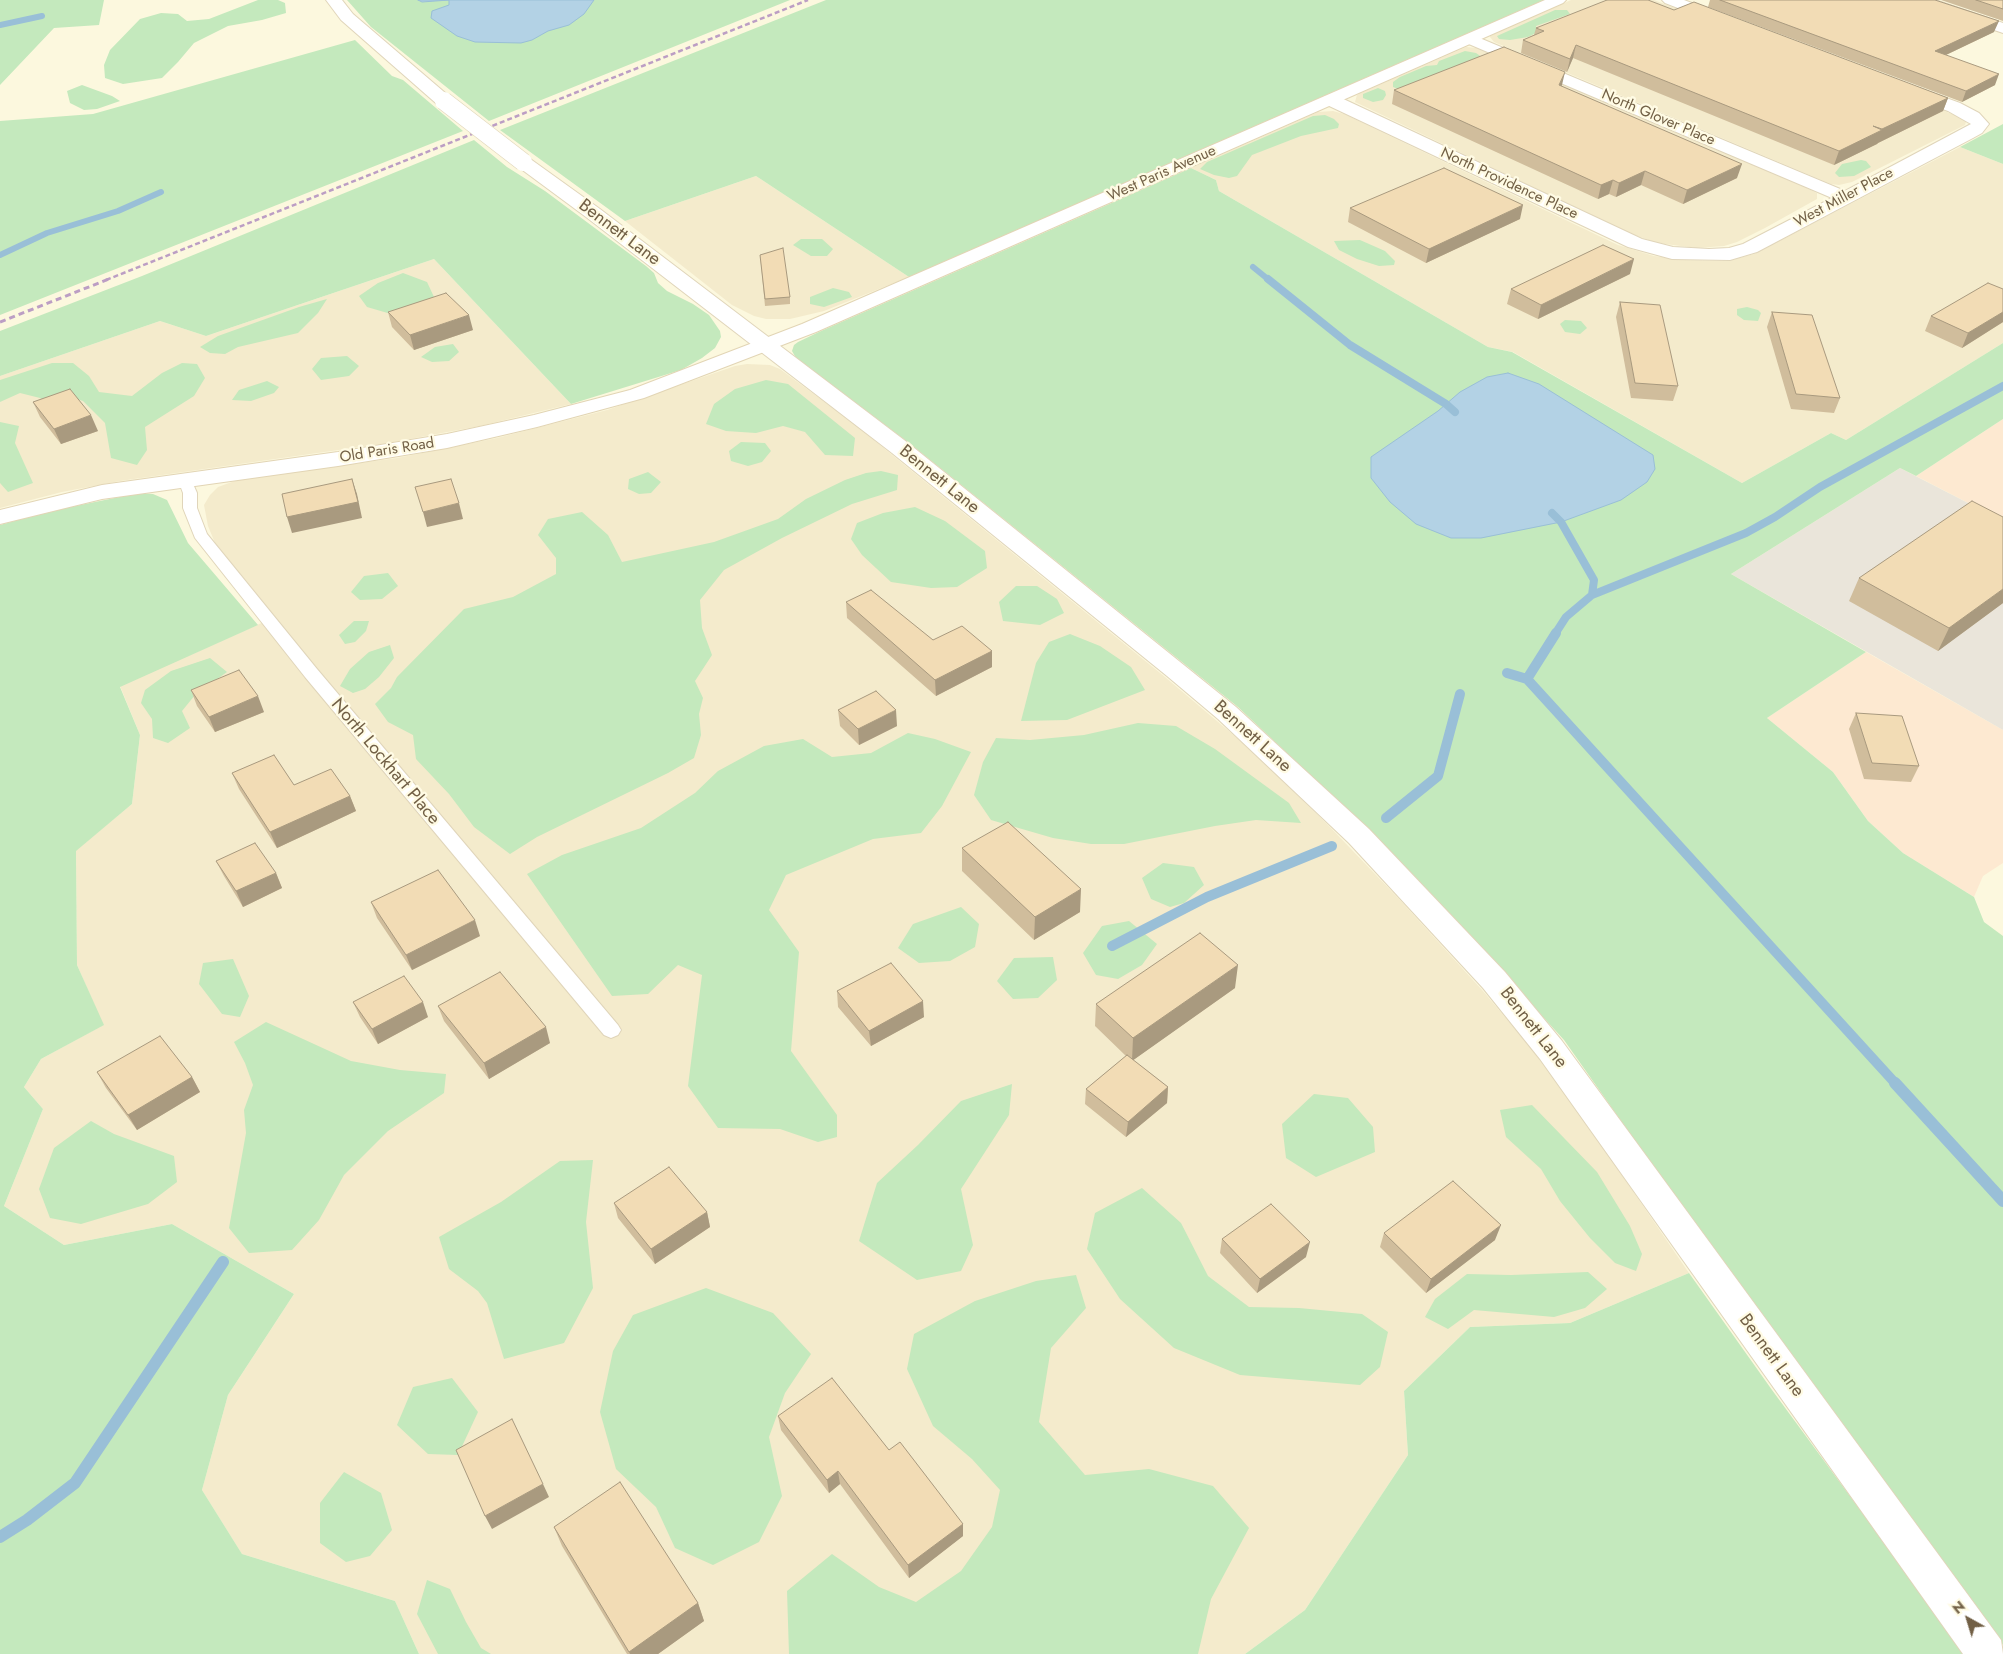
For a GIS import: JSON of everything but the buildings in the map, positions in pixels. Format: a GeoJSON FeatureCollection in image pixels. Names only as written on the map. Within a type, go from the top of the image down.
{"type":"FeatureCollection","features":[{"type":"Feature","properties":{"kind":"street","name":"Bennett Lane"},"geometry":{"type":"LineString","coordinates":[[334,0],[347,17],[444,101],[907,454],[1190,682],[1227,713],[1359,836],[1494,980],[1551,1050],[1769,1354],[1988,1654]]}},
{"type":"Feature","properties":{"kind":"street","name":"West Paris Avenue"},"geometry":{"type":"LineString","coordinates":[[766,346],[1558,0]]}},
{"type":"Feature","properties":{"kind":"street"},"geometry":{"type":"LineString","coordinates":[[1670,0],[1734,24]]}},
{"type":"Feature","properties":{"kind":"street"},"geometry":{"type":"LineString","coordinates":[[1920,0],[2003,28]]}},
{"type":"Feature","properties":{"kind":"street","name":"North Glover Place"},"geometry":{"type":"LineString","coordinates":[[1470,39],[1845,197]]}},
{"type":"Feature","properties":{"kind":"street","name":"West Miller Place"},"geometry":{"type":"LineString","coordinates":[[1692,255],[1730,254],[1750,248],[1976,129],[1980,124],[1973,117],[1899,87]]}},
{"type":"Feature","properties":{"kind":"street","name":"North Providence Place"},"geometry":{"type":"LineString","coordinates":[[1331,100],[1614,234],[1652,249],[1692,255]]}},
{"type":"Feature","properties":{"kind":"street","name":"Old Paris Road"},"geometry":{"type":"LineString","coordinates":[[0,517],[102,492],[402,450],[481,434],[586,409],[637,394],[766,346]]}},
{"type":"Feature","properties":{"kind":"lane","name":"North Lockhart Place"},"geometry":{"type":"LineString","coordinates":[[185,480],[190,492],[190,508],[200,535],[311,673],[611,1030]]}},
{"type":"Feature","properties":{"kind":"shaded area"},"geometry":{"type":"Polygon","coordinates":[[[1571,0],[1654,0],[1960,117],[1966,122],[1965,125],[1852,182],[1839,185],[1831,184],[1494,42],[1490,37],[1571,0]]]}},
{"type":"Feature","properties":{"kind":"shaded area"},"geometry":{"type":"Polygon","coordinates":[[[1466,47],[1477,48],[1805,187],[1817,193],[1817,199],[1765,228],[1737,242],[1724,246],[1697,248],[1657,243],[1629,233],[1355,102],[1357,95],[1363,92],[1466,47]]]}},
{"type":"Feature","properties":{"kind":"shaded area"},"geometry":{"type":"Polygon","coordinates":[[[1333,111],[1344,114],[1618,245],[1654,256],[1686,260],[1728,261],[1754,254],[1960,147],[2003,164],[2003,343],[1846,440],[1831,433],[1742,483],[1513,352],[1488,347],[1219,191],[1216,180],[1191,168],[1318,112],[1333,111]]]}},
{"type":"Feature","properties":{"kind":"shaded area"},"geometry":{"type":"Polygon","coordinates":[[[756,176],[909,277],[824,311],[790,319],[766,319],[754,316],[732,305],[625,221],[756,176]]]}},
{"type":"Feature","properties":{"kind":"shaded area"},"geometry":{"type":"Polygon","coordinates":[[[434,259],[571,404],[480,426],[388,443],[120,481],[62,492],[0,508],[0,376],[160,321],[206,336],[434,259]]]}},
{"type":"Feature","properties":{"kind":"shaded area"},"geometry":{"type":"Polygon","coordinates":[[[747,364],[770,365],[780,369],[853,423],[1165,677],[1250,749],[1329,826],[1400,900],[1483,991],[1552,1073],[1689,1273],[1570,1323],[1470,1327],[1404,1391],[1408,1455],[1305,1610],[1245,1654],[419,1654],[395,1601],[242,1554],[202,1490],[228,1395],[294,1294],[172,1224],[64,1245],[4,1206],[43,1109],[24,1087],[41,1059],[103,1025],[77,965],[76,850],[132,804],[140,735],[120,686],[275,617],[215,543],[208,526],[204,505],[210,495],[218,487],[240,479],[397,458],[497,438],[607,410],[735,366],[747,364]]]}},
{"type":"Feature","properties":{"kind":"shaded area"},"geometry":{"type":"Polygon","coordinates":[[[2003,419],[2003,521],[1916,476],[2003,419]]]}},
{"type":"Feature","properties":{"kind":"shaded area"},"geometry":{"type":"Polygon","coordinates":[[[1900,468],[2003,521],[2003,730],[1731,574],[1900,468]]]}},
{"type":"Feature","properties":{"kind":"shaded area"},"geometry":{"type":"Polygon","coordinates":[[[1866,652],[2003,730],[2003,863],[1983,876],[1974,897],[1903,853],[1868,821],[1833,772],[1767,718],[1866,652]]]}},
{"type":"Feature","properties":{"kind":"green space"},"geometry":{"type":"Polygon","coordinates":[[[0,0],[104,0],[99,25],[54,28],[0,85],[0,0]]]}},
{"type":"Feature","properties":{"kind":"green space"},"geometry":{"type":"Polygon","coordinates":[[[258,0],[278,0],[285,3],[286,13],[262,20],[228,26],[194,43],[162,78],[123,84],[105,78],[104,65],[110,50],[140,19],[161,13],[178,14],[187,21],[209,19],[258,0]]]}},
{"type":"Feature","properties":{"kind":"green space"},"geometry":{"type":"Polygon","coordinates":[[[347,0],[790,0],[489,121],[371,27],[347,0]]]}},
{"type":"Feature","properties":{"kind":"green space"},"geometry":{"type":"Polygon","coordinates":[[[826,0],[1544,0],[909,277],[756,176],[625,221],[500,130],[826,0]]]}},
{"type":"Feature","properties":{"kind":"green space"},"geometry":{"type":"Polygon","coordinates":[[[1555,10],[1567,10],[1570,14],[1536,26],[1536,33],[1528,37],[1510,40],[1499,39],[1497,36],[1555,10]]]}},
{"type":"Feature","properties":{"kind":"green space"},"geometry":{"type":"Polygon","coordinates":[[[355,40],[392,76],[403,80],[463,131],[0,315],[0,121],[93,114],[355,40]]]}},
{"type":"Feature","properties":{"kind":"green space"},"geometry":{"type":"Polygon","coordinates":[[[1465,51],[1476,53],[1486,60],[1401,90],[1393,87],[1393,82],[1400,77],[1426,66],[1437,65],[1439,61],[1465,51]]]}},
{"type":"Feature","properties":{"kind":"green space"},"geometry":{"type":"Polygon","coordinates":[[[82,85],[112,96],[120,101],[97,109],[84,110],[70,103],[67,91],[82,85]]]}},
{"type":"Feature","properties":{"kind":"green space"},"geometry":{"type":"Polygon","coordinates":[[[1378,88],[1385,91],[1386,95],[1383,100],[1373,102],[1363,98],[1363,94],[1378,88]]]}},
{"type":"Feature","properties":{"kind":"green space"},"geometry":{"type":"Polygon","coordinates":[[[1325,115],[1334,119],[1339,124],[1338,128],[1301,136],[1252,155],[1237,176],[1229,178],[1214,175],[1200,169],[1207,162],[1313,116],[1325,115]]]}},
{"type":"Feature","properties":{"kind":"green space"},"geometry":{"type":"Polygon","coordinates":[[[2003,124],[2003,164],[1960,147],[2003,124]]]}},
{"type":"Feature","properties":{"kind":"green space"},"geometry":{"type":"Polygon","coordinates":[[[474,140],[507,167],[545,191],[646,266],[654,273],[658,283],[667,291],[693,304],[709,315],[720,331],[721,337],[715,348],[681,370],[571,404],[434,259],[206,336],[160,321],[0,376],[0,331],[142,276],[474,140]]]}},
{"type":"Feature","properties":{"kind":"green space"},"geometry":{"type":"Polygon","coordinates":[[[1861,160],[1866,161],[1871,167],[1854,176],[1839,177],[1835,173],[1842,164],[1861,160]]]}},
{"type":"Feature","properties":{"kind":"green space"},"geometry":{"type":"Polygon","coordinates":[[[1191,168],[1216,180],[1219,191],[1488,347],[1512,352],[1742,483],[1831,433],[1846,440],[2003,343],[2003,419],[1916,476],[1900,468],[1731,574],[1866,652],[1767,718],[1833,772],[1868,821],[1903,853],[1974,897],[1984,922],[2003,936],[2003,1645],[1674,1196],[1564,1040],[1502,972],[1370,831],[1238,707],[909,443],[796,358],[792,351],[794,345],[798,342],[821,331],[1191,168]]]}},
{"type":"Feature","properties":{"kind":"green space"},"geometry":{"type":"Polygon","coordinates":[[[801,239],[822,239],[833,249],[827,256],[811,256],[793,245],[801,239]]]}},
{"type":"Feature","properties":{"kind":"green space"},"geometry":{"type":"Polygon","coordinates":[[[1360,240],[1385,251],[1395,261],[1394,265],[1379,266],[1357,259],[1339,250],[1334,241],[1360,240]]]}},
{"type":"Feature","properties":{"kind":"green space"},"geometry":{"type":"Polygon","coordinates":[[[403,273],[427,282],[434,297],[424,308],[391,314],[367,307],[359,296],[378,283],[403,273]]]}},
{"type":"Feature","properties":{"kind":"green space"},"geometry":{"type":"Polygon","coordinates":[[[833,288],[849,292],[852,297],[824,307],[810,304],[810,297],[833,288]]]}},
{"type":"Feature","properties":{"kind":"green space"},"geometry":{"type":"Polygon","coordinates":[[[327,299],[318,313],[298,333],[238,347],[225,354],[210,353],[200,347],[218,336],[327,299]]]}},
{"type":"Feature","properties":{"kind":"green space"},"geometry":{"type":"Polygon","coordinates":[[[1747,307],[1758,310],[1761,313],[1758,321],[1744,320],[1737,315],[1737,309],[1747,307]]]}},
{"type":"Feature","properties":{"kind":"green space"},"geometry":{"type":"Polygon","coordinates":[[[1565,320],[1581,321],[1587,328],[1580,334],[1565,332],[1560,324],[1565,320]]]}},
{"type":"Feature","properties":{"kind":"green space"},"geometry":{"type":"Polygon","coordinates":[[[453,344],[459,352],[449,361],[432,362],[421,357],[435,347],[453,344]]]}},
{"type":"Feature","properties":{"kind":"green space"},"geometry":{"type":"Polygon","coordinates":[[[347,356],[359,366],[349,376],[321,380],[312,369],[321,358],[347,356]]]}},
{"type":"Feature","properties":{"kind":"green space"},"geometry":{"type":"Polygon","coordinates":[[[52,363],[73,363],[89,376],[99,392],[132,396],[162,373],[182,363],[197,364],[205,378],[194,396],[145,427],[147,450],[137,465],[111,458],[105,423],[83,401],[70,397],[50,404],[40,398],[20,393],[0,402],[0,380],[52,363]]]}},
{"type":"Feature","properties":{"kind":"green space"},"geometry":{"type":"Polygon","coordinates":[[[766,380],[788,384],[855,438],[853,456],[825,455],[805,432],[783,426],[756,433],[726,431],[706,424],[714,404],[735,389],[766,380]]]}},
{"type":"Feature","properties":{"kind":"green space"},"geometry":{"type":"Polygon","coordinates":[[[267,381],[279,387],[274,393],[251,401],[232,400],[239,390],[267,381]]]}},
{"type":"Feature","properties":{"kind":"green space"},"geometry":{"type":"Polygon","coordinates":[[[0,422],[19,426],[15,443],[33,483],[8,492],[0,483],[0,422]]]}},
{"type":"Feature","properties":{"kind":"green space"},"geometry":{"type":"Polygon","coordinates":[[[741,442],[765,443],[771,451],[762,462],[748,466],[731,461],[729,451],[741,442]]]}},
{"type":"Feature","properties":{"kind":"green space"},"geometry":{"type":"Polygon","coordinates":[[[881,471],[898,475],[897,490],[852,504],[782,538],[724,570],[700,600],[702,628],[712,655],[695,681],[703,698],[699,714],[701,735],[694,758],[668,773],[537,837],[510,854],[474,827],[449,794],[416,759],[413,735],[388,722],[375,704],[391,688],[397,677],[464,609],[513,597],[556,574],[556,558],[538,535],[548,519],[582,512],[608,535],[622,562],[714,542],[778,519],[806,499],[845,480],[866,473],[881,471]]]}},
{"type":"Feature","properties":{"kind":"green space"},"geometry":{"type":"Polygon","coordinates":[[[648,472],[661,482],[651,493],[639,494],[628,489],[629,479],[648,472]]]}},
{"type":"Feature","properties":{"kind":"green space"},"geometry":{"type":"Polygon","coordinates":[[[139,493],[153,494],[167,500],[188,543],[258,625],[120,687],[140,735],[132,804],[76,851],[77,965],[104,1025],[41,1059],[24,1087],[43,1109],[4,1206],[64,1245],[172,1224],[294,1294],[228,1395],[202,1490],[242,1554],[395,1601],[419,1654],[0,1654],[0,525],[46,512],[139,493]]]}},
{"type":"Feature","properties":{"kind":"green space"},"geometry":{"type":"Polygon","coordinates":[[[915,507],[945,521],[985,551],[987,568],[957,587],[931,588],[891,582],[862,555],[851,539],[857,523],[883,513],[915,507]]]}},
{"type":"Feature","properties":{"kind":"green space"},"geometry":{"type":"Polygon","coordinates":[[[388,573],[398,586],[382,599],[360,600],[351,592],[364,576],[388,573]]]}},
{"type":"Feature","properties":{"kind":"green space"},"geometry":{"type":"Polygon","coordinates":[[[1016,586],[1037,586],[1057,599],[1064,613],[1040,625],[1003,621],[999,602],[1016,586]]]}},
{"type":"Feature","properties":{"kind":"green space"},"geometry":{"type":"Polygon","coordinates":[[[354,621],[369,621],[366,631],[355,642],[345,644],[339,635],[354,621]]]}},
{"type":"Feature","properties":{"kind":"green space"},"geometry":{"type":"Polygon","coordinates":[[[1070,634],[1100,646],[1131,667],[1145,690],[1067,720],[1021,721],[1036,663],[1049,642],[1070,634]]]}},
{"type":"Feature","properties":{"kind":"green space"},"geometry":{"type":"Polygon","coordinates":[[[390,645],[394,658],[379,677],[365,689],[353,693],[340,686],[350,669],[369,652],[390,645]]]}},
{"type":"Feature","properties":{"kind":"green space"},"geometry":{"type":"Polygon","coordinates":[[[210,658],[227,672],[195,695],[182,711],[190,728],[168,743],[153,738],[152,719],[141,703],[145,690],[171,671],[210,658]]]}},
{"type":"Feature","properties":{"kind":"green space"},"geometry":{"type":"Polygon","coordinates":[[[1138,723],[1176,726],[1215,749],[1289,803],[1301,823],[1256,820],[1124,844],[1091,844],[1053,838],[991,820],[974,795],[983,762],[996,738],[1030,740],[1084,735],[1138,723]]]}},
{"type":"Feature","properties":{"kind":"green space"},"geometry":{"type":"Polygon","coordinates":[[[908,733],[935,739],[971,752],[942,806],[921,833],[873,839],[786,875],[769,910],[799,952],[791,1051],[837,1115],[837,1137],[818,1142],[780,1129],[718,1128],[688,1086],[702,975],[678,965],[648,994],[612,996],[527,874],[562,855],[641,828],[695,793],[718,771],[764,746],[803,739],[832,757],[871,753],[908,733]]]}},
{"type":"Feature","properties":{"kind":"green space"},"geometry":{"type":"Polygon","coordinates":[[[1163,863],[1194,867],[1204,885],[1184,903],[1170,907],[1151,899],[1142,878],[1163,863]]]}},
{"type":"Feature","properties":{"kind":"green space"},"geometry":{"type":"Polygon","coordinates":[[[961,907],[979,924],[975,947],[950,961],[919,963],[898,948],[913,924],[961,907]]]}},
{"type":"Feature","properties":{"kind":"green space"},"geometry":{"type":"Polygon","coordinates":[[[1129,921],[1157,944],[1142,965],[1118,979],[1096,975],[1083,953],[1102,926],[1129,921]]]}},
{"type":"Feature","properties":{"kind":"green space"},"geometry":{"type":"Polygon","coordinates":[[[1053,957],[1057,980],[1038,998],[1013,999],[997,981],[1014,958],[1053,957]]]}},
{"type":"Feature","properties":{"kind":"green space"},"geometry":{"type":"Polygon","coordinates":[[[233,959],[249,996],[240,1017],[222,1014],[199,984],[203,963],[233,959]]]}},
{"type":"Feature","properties":{"kind":"green space"},"geometry":{"type":"Polygon","coordinates":[[[266,1022],[351,1061],[400,1070],[446,1074],[444,1093],[388,1131],[344,1175],[319,1220],[292,1250],[249,1253],[229,1228],[246,1133],[244,1110],[253,1085],[245,1063],[234,1042],[266,1022]]]}},
{"type":"Feature","properties":{"kind":"green space"},"geometry":{"type":"Polygon","coordinates":[[[1012,1084],[1009,1115],[961,1189],[973,1245],[961,1271],[917,1280],[859,1241],[877,1183],[961,1101],[1012,1084]]]}},
{"type":"Feature","properties":{"kind":"green space"},"geometry":{"type":"Polygon","coordinates":[[[1314,1094],[1348,1098],[1373,1127],[1375,1152],[1316,1177],[1286,1158],[1282,1124],[1314,1094]]]}},
{"type":"Feature","properties":{"kind":"green space"},"geometry":{"type":"Polygon","coordinates":[[[1532,1105],[1597,1172],[1630,1226],[1642,1254],[1636,1271],[1615,1263],[1590,1238],[1560,1201],[1541,1169],[1506,1137],[1500,1110],[1532,1105]]]}},
{"type":"Feature","properties":{"kind":"green space"},"geometry":{"type":"Polygon","coordinates":[[[91,1121],[114,1134],[174,1156],[177,1182],[148,1204],[81,1224],[50,1218],[39,1189],[54,1148],[91,1121]]]}},
{"type":"Feature","properties":{"kind":"green space"},"geometry":{"type":"Polygon","coordinates":[[[593,1160],[586,1222],[593,1288],[564,1343],[504,1359],[487,1303],[478,1291],[449,1269],[439,1237],[501,1202],[560,1161],[593,1160]]]}},
{"type":"Feature","properties":{"kind":"green space"},"geometry":{"type":"Polygon","coordinates":[[[1142,1188],[1181,1223],[1208,1276],[1249,1307],[1299,1308],[1362,1314],[1388,1332],[1380,1367],[1360,1385],[1240,1375],[1174,1348],[1120,1299],[1087,1249],[1095,1213],[1142,1188]]]}},
{"type":"Feature","properties":{"kind":"green space"},"geometry":{"type":"Polygon","coordinates":[[[1588,1272],[1607,1289],[1585,1308],[1554,1317],[1474,1310],[1448,1329],[1425,1317],[1435,1299],[1467,1274],[1511,1275],[1588,1272]]]}},
{"type":"Feature","properties":{"kind":"green space"},"geometry":{"type":"Polygon","coordinates":[[[1689,1273],[1772,1390],[1966,1654],[1245,1654],[1305,1610],[1408,1455],[1404,1391],[1470,1327],[1570,1323],[1689,1273]]]}},
{"type":"Feature","properties":{"kind":"green space"},"geometry":{"type":"Polygon","coordinates":[[[1076,1275],[1086,1308],[1051,1348],[1039,1422],[1085,1475],[1149,1469],[1213,1486],[1249,1528],[1211,1599],[1198,1654],[789,1654],[787,1591],[832,1554],[879,1587],[916,1602],[961,1571],[992,1527],[1000,1490],[972,1459],[933,1426],[907,1369],[914,1334],[975,1301],[1036,1281],[1076,1275]]]}},
{"type":"Feature","properties":{"kind":"green space"},"geometry":{"type":"Polygon","coordinates":[[[706,1288],[773,1313],[811,1354],[785,1393],[769,1437],[782,1496],[759,1542],[713,1565],[675,1548],[656,1507],[616,1469],[600,1412],[613,1351],[633,1315],[706,1288]]]}},
{"type":"Feature","properties":{"kind":"green space"},"geometry":{"type":"Polygon","coordinates":[[[452,1378],[478,1412],[458,1455],[428,1454],[397,1425],[413,1387],[452,1378]]]}},
{"type":"Feature","properties":{"kind":"green space"},"geometry":{"type":"Polygon","coordinates":[[[344,1472],[381,1493],[392,1530],[370,1556],[346,1562],[320,1543],[320,1503],[344,1472]]]}},
{"type":"Feature","properties":{"kind":"green space"},"geometry":{"type":"Polygon","coordinates":[[[427,1580],[450,1589],[481,1648],[491,1654],[438,1654],[417,1614],[427,1580]]]}},
{"type":"Feature","properties":{"kind":"water"},"geometry":{"type":"Polygon","coordinates":[[[418,0],[449,0],[422,2],[418,0]]]}},
{"type":"Feature","properties":{"kind":"water"},"geometry":{"type":"Polygon","coordinates":[[[449,0],[594,0],[584,14],[569,25],[548,31],[532,40],[521,43],[475,42],[457,36],[431,18],[432,11],[449,5],[449,0]]]}},
{"type":"Feature","properties":{"kind":"water"},"geometry":{"type":"Polygon","coordinates":[[[1508,373],[1539,384],[1653,455],[1655,469],[1647,482],[1621,500],[1561,522],[1481,538],[1451,538],[1416,524],[1390,502],[1371,478],[1371,457],[1438,411],[1460,392],[1487,377],[1508,373]]]}},
{"type":"Feature","properties":{"kind":"waterway"},"geometry":{"type":"LineString","coordinates":[[0,25],[42,16]]}},
{"type":"Feature","properties":{"kind":"waterway"},"geometry":{"type":"LineString","coordinates":[[0,255],[47,233],[118,211],[161,192]]}},
{"type":"Feature","properties":{"kind":"waterway"},"geometry":{"type":"LineString","coordinates":[[1253,267],[1269,280]]}},
{"type":"Feature","properties":{"kind":"waterway"},"geometry":{"type":"LineString","coordinates":[[1268,279],[1350,345],[1446,404],[1455,412]]}},
{"type":"Feature","properties":{"kind":"waterway"},"geometry":{"type":"LineString","coordinates":[[1592,595],[1746,533],[1775,517],[1820,487],[2003,386]]}},
{"type":"Feature","properties":{"kind":"waterway"},"geometry":{"type":"LineString","coordinates":[[1552,513],[1561,522],[1594,580],[1592,595]]}},
{"type":"Feature","properties":{"kind":"waterway"},"geometry":{"type":"LineString","coordinates":[[1555,634],[1566,617],[1592,595]]}},
{"type":"Feature","properties":{"kind":"waterway"},"geometry":{"type":"LineString","coordinates":[[1527,679],[1556,633]]}},
{"type":"Feature","properties":{"kind":"waterway"},"geometry":{"type":"LineString","coordinates":[[1507,673],[1527,679]]}},
{"type":"Feature","properties":{"kind":"waterway"},"geometry":{"type":"LineString","coordinates":[[1527,679],[1896,1084]]}},
{"type":"Feature","properties":{"kind":"waterway"},"geometry":{"type":"LineString","coordinates":[[1386,818],[1438,776],[1460,694]]}},
{"type":"Feature","properties":{"kind":"waterway"},"geometry":{"type":"LineString","coordinates":[[1112,946],[1207,897],[1332,846]]}},
{"type":"Feature","properties":{"kind":"waterway"},"geometry":{"type":"LineString","coordinates":[[1895,1083],[2003,1201]]}},
{"type":"Feature","properties":{"kind":"waterway"},"geometry":{"type":"LineString","coordinates":[[0,1537],[27,1520],[75,1483],[223,1262]]}},
{"type":"Feature","properties":{"kind":"railway"},"geometry":{"type":"LineString","coordinates":[[106,280],[808,0]]}},
{"type":"Feature","properties":{"kind":"railway"},"geometry":{"type":"LineString","coordinates":[[0,322],[109,279]]}}]}
